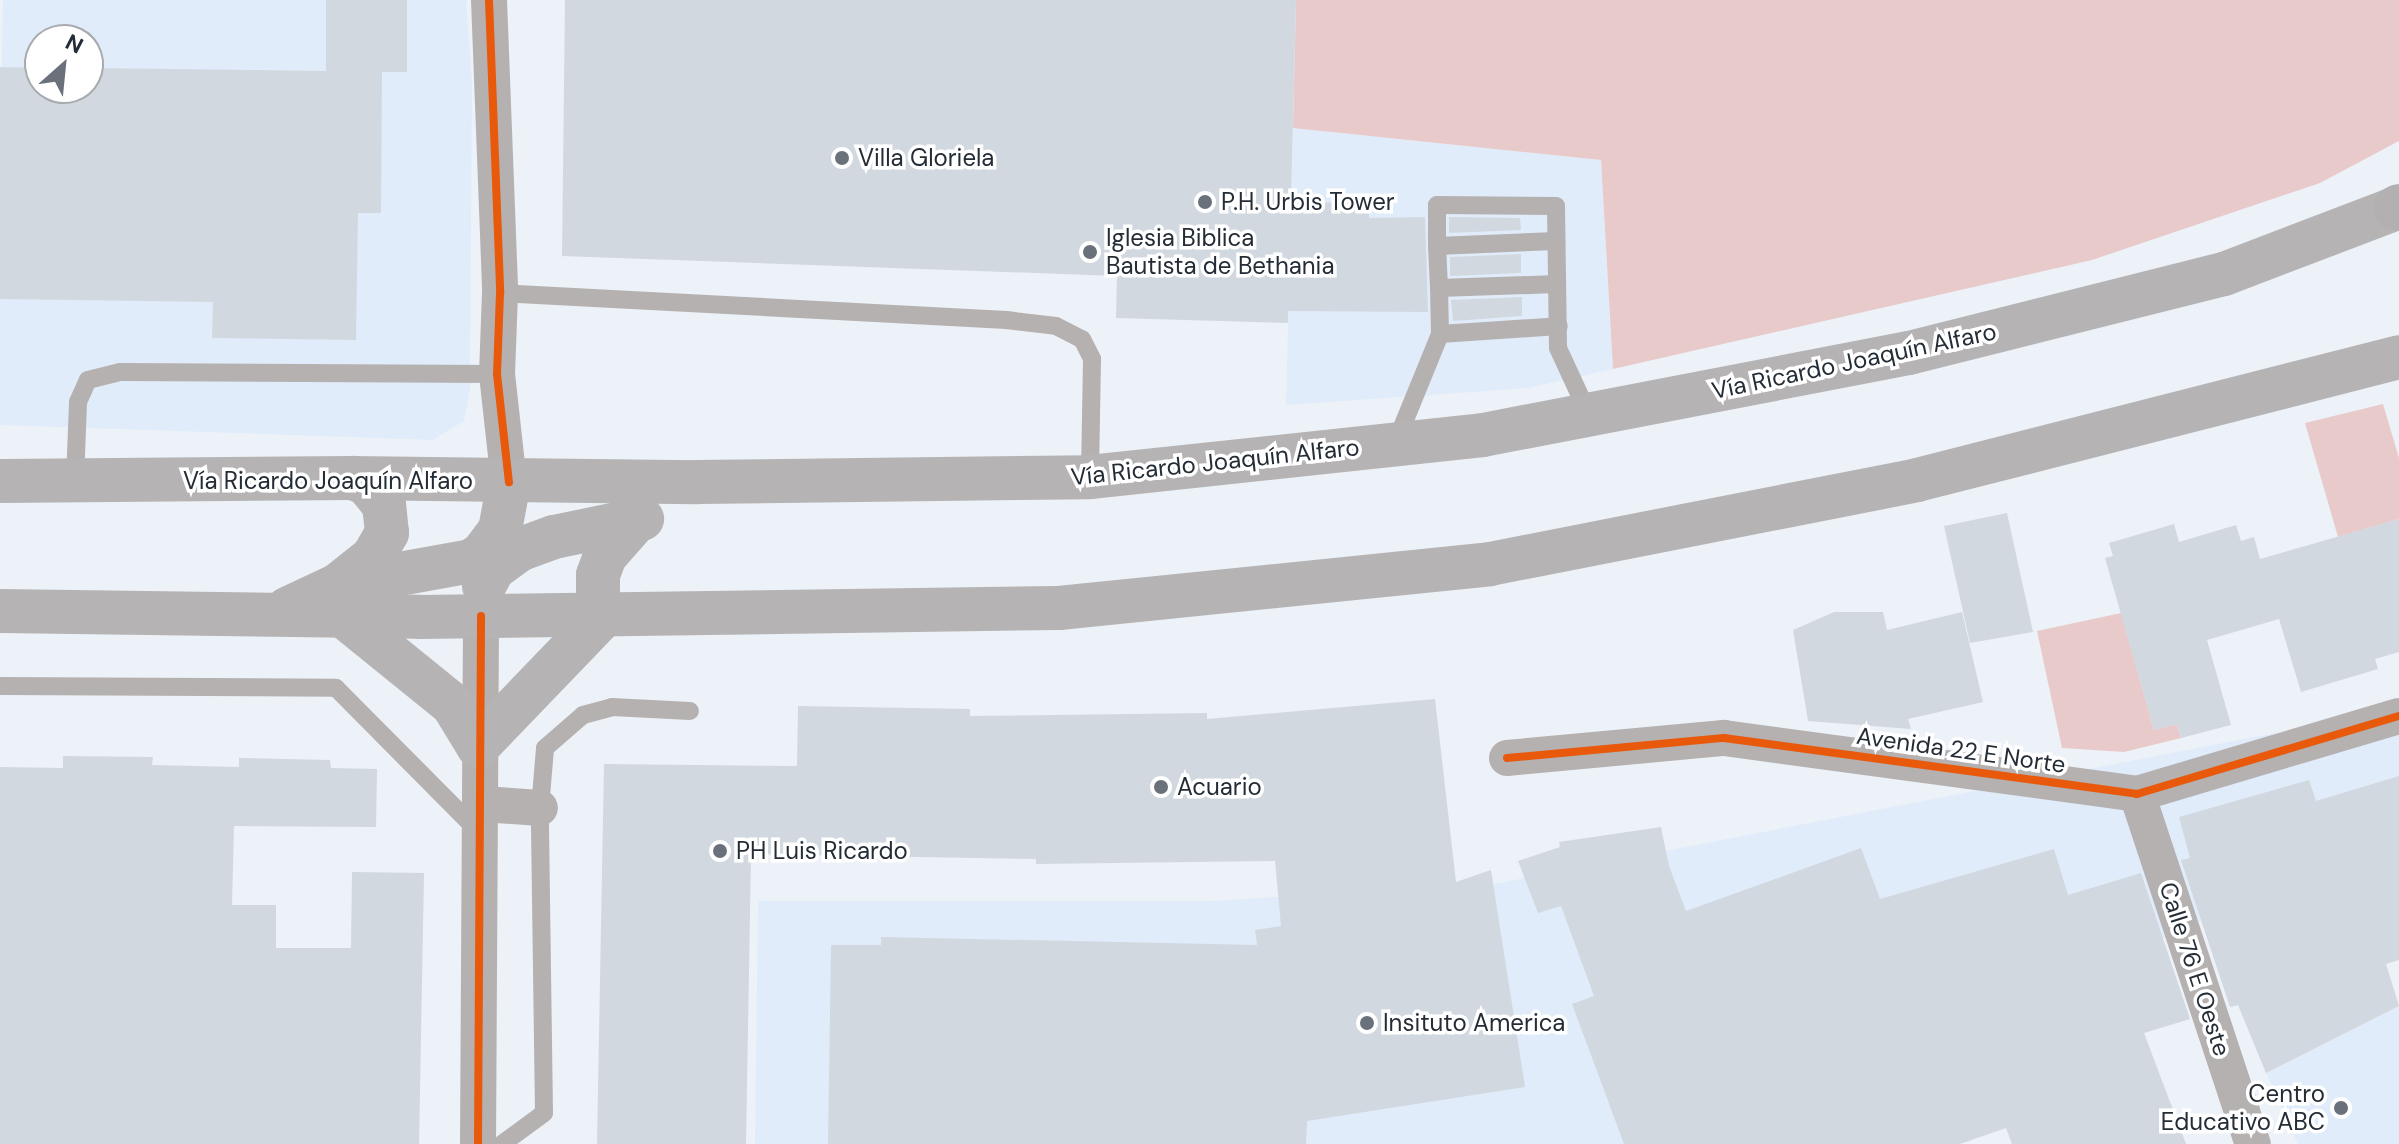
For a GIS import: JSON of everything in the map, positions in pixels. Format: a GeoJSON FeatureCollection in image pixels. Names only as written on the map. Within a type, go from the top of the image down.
{"type":"FeatureCollection","features":[{"type":"Feature","properties":{"kind":"main road","name":"Vía Ricardo Joaquín Alfaro"},"geometry":{"type":"LineString","coordinates":[[0,481],[352,478],[697,482],[1090,477],[1483,435],[1909,353],[2224,274],[2398,207]]}},
{"type":"Feature","properties":{"kind":"main road"},"geometry":{"type":"LineString","coordinates":[[340,600],[481,616],[1059,608],[1490,564],[1917,480],[2399,357]]}},
{"type":"Feature","properties":{"kind":"main road"},"geometry":{"type":"LineString","coordinates":[[340,600],[387,533],[384,505],[366,483],[352,478]]}},
{"type":"Feature","properties":{"kind":"main road"},"geometry":{"type":"LineString","coordinates":[[0,611],[278,614],[340,600],[471,561],[482,554],[500,530],[509,482]]}},
{"type":"Feature","properties":{"kind":"main road"},"geometry":{"type":"LineString","coordinates":[[481,616],[483,588],[493,569],[521,549],[554,537],[634,523],[663,509],[697,482]]}},
{"type":"Feature","properties":{"kind":"main road"},"geometry":{"type":"LineString","coordinates":[[603,616],[598,596],[598,575],[605,556],[634,523]]}},
{"type":"Feature","properties":{"kind":"main road"},"geometry":{"type":"LineString","coordinates":[[340,600],[453,705],[478,746],[603,616]]}},
{"type":"Feature","properties":{"kind":"street"},"geometry":{"type":"LineString","coordinates":[[489,0],[500,293],[497,374],[509,482]]}},
{"type":"Feature","properties":{"kind":"street"},"geometry":{"type":"LineString","coordinates":[[478,1144],[481,616]]}},
{"type":"Feature","properties":{"kind":"street","name":"Avenida 22 E Norte"},"geometry":{"type":"LineString","coordinates":[[1507,758],[1724,738],[2137,794],[2399,716]]}},
{"type":"Feature","properties":{"kind":"street","name":"Calle 76 E Oeste"},"geometry":{"type":"LineString","coordinates":[[2137,794],[2253,1144]]}},
{"type":"Feature","properties":{"kind":"street"},"geometry":{"type":"LineString","coordinates":[[482,819],[540,808]]}},
{"type":"Feature","properties":{"kind":"lane"},"geometry":{"type":"LineString","coordinates":[[1395,444],[1440,334],[1437,205],[1556,206],[1558,348],[1589,415]]}},
{"type":"Feature","properties":{"kind":"lane"},"geometry":{"type":"LineString","coordinates":[[1437,246],[1556,241]]}},
{"type":"Feature","properties":{"kind":"lane"},"geometry":{"type":"LineString","coordinates":[[1439,288],[1557,284]]}},
{"type":"Feature","properties":{"kind":"lane"},"geometry":{"type":"LineString","coordinates":[[500,293],[1006,320],[1056,326],[1082,339],[1092,359],[1090,477]]}},
{"type":"Feature","properties":{"kind":"lane"},"geometry":{"type":"LineString","coordinates":[[1440,334],[1559,326]]}},
{"type":"Feature","properties":{"kind":"lane"},"geometry":{"type":"LineString","coordinates":[[75,481],[78,402],[88,380],[120,372],[497,374]]}},
{"type":"Feature","properties":{"kind":"lane"},"geometry":{"type":"LineString","coordinates":[[0,686],[336,688],[482,819]]}},
{"type":"Feature","properties":{"kind":"lane"},"geometry":{"type":"LineString","coordinates":[[502,1144],[544,1113],[540,808],[545,748],[583,715],[612,707],[690,711]]}},
{"type":"Feature","properties":{"kind":"shaded area"},"geometry":{"type":"Polygon","coordinates":[[[3,0],[466,0],[472,82],[470,389],[464,421],[433,440],[0,425],[3,0]]]}},
{"type":"Feature","properties":{"kind":"shaded area"},"geometry":{"type":"Polygon","coordinates":[[[1296,0],[2399,0],[2399,141],[2320,183],[2092,260],[1613,369],[1601,160],[1293,128],[1296,0]]]}},
{"type":"Feature","properties":{"kind":"shaded area"},"geometry":{"type":"Polygon","coordinates":[[[1293,128],[1601,160],[1613,369],[1528,388],[1286,405],[1293,128]]]}},
{"type":"Feature","properties":{"kind":"shaded area"},"geometry":{"type":"Polygon","coordinates":[[[2383,404],[2399,458],[2399,519],[2338,537],[2305,423],[2383,404]]]}},
{"type":"Feature","properties":{"kind":"shaded area"},"geometry":{"type":"Polygon","coordinates":[[[2121,613],[2154,730],[2177,724],[2181,738],[2124,752],[2062,748],[2037,631],[2121,613]]]}},
{"type":"Feature","properties":{"kind":"shaded area","name":"Insituto America"},"geometry":{"type":"Polygon","coordinates":[[[2399,709],[2399,832],[1709,1144],[755,1144],[758,901],[1212,901],[1499,883],[2399,709]]]}},
{"type":"Feature","properties":{"kind":"shaded area","name":"Centro Educativo ABC"},"geometry":{"type":"Polygon","coordinates":[[[2399,1006],[2399,1144],[2298,1144],[2266,1073],[2399,1006]]]}},
{"type":"Feature","properties":{"kind":"building"},"geometry":{"type":"Polygon","coordinates":[[[326,0],[407,0],[407,72],[382,72],[381,213],[358,213],[356,340],[212,338],[213,302],[0,299],[0,67],[24,68],[24,104],[104,104],[104,68],[326,71],[326,0]]]}},
{"type":"Feature","properties":{"kind":"building","name":"Villa Gloriela"},"geometry":{"type":"Polygon","coordinates":[[[565,0],[1296,0],[1291,202],[1369,203],[1369,218],[1425,217],[1428,312],[1288,311],[1288,323],[1116,318],[1117,276],[562,256],[565,0]]]}},
{"type":"Feature","properties":{"kind":"building"},"geometry":{"type":"Polygon","coordinates":[[[1449,217],[1520,218],[1521,230],[1449,233],[1449,217]]]}},
{"type":"Feature","properties":{"kind":"building"},"geometry":{"type":"Polygon","coordinates":[[[1521,254],[1521,273],[1450,276],[1450,257],[1521,254]]]}},
{"type":"Feature","properties":{"kind":"building"},"geometry":{"type":"Polygon","coordinates":[[[1522,297],[1522,316],[1453,321],[1451,300],[1522,297]]]}},
{"type":"Feature","properties":{"kind":"building"},"geometry":{"type":"Polygon","coordinates":[[[2007,513],[2033,632],[1970,643],[1944,526],[2007,513]]]}},
{"type":"Feature","properties":{"kind":"building"},"geometry":{"type":"Polygon","coordinates":[[[2399,519],[2399,652],[2375,659],[2378,669],[2301,692],[2279,619],[2207,640],[2231,725],[2181,738],[2177,724],[2154,730],[2105,558],[2113,556],[2109,543],[2174,524],[2179,542],[2236,525],[2241,541],[2254,537],[2260,559],[2399,519]]]}},
{"type":"Feature","properties":{"kind":"building"},"geometry":{"type":"Polygon","coordinates":[[[1834,612],[1883,612],[1887,630],[1962,612],[1983,702],[1908,719],[1911,729],[1808,721],[1793,630],[1834,612]]]}},
{"type":"Feature","properties":{"kind":"building"},"geometry":{"type":"Polygon","coordinates":[[[1435,699],[1456,882],[1491,870],[1525,1087],[1307,1121],[1306,1144],[828,1144],[831,945],[881,945],[881,937],[1257,945],[1255,930],[1281,926],[1275,861],[1036,864],[1036,859],[751,854],[746,1144],[597,1144],[604,764],[797,766],[798,706],[970,709],[970,716],[1207,713],[1207,719],[1435,699]]]}},
{"type":"Feature","properties":{"kind":"building"},"geometry":{"type":"Polygon","coordinates":[[[63,756],[153,757],[152,765],[239,767],[239,758],[330,760],[331,768],[377,769],[376,827],[234,826],[232,905],[276,905],[276,948],[351,948],[352,872],[424,873],[419,1144],[0,1144],[0,767],[63,768],[63,756]]]}},
{"type":"Feature","properties":{"kind":"building"},"geometry":{"type":"Polygon","coordinates":[[[2399,776],[2399,960],[2386,964],[2399,1006],[2266,1073],[2238,1005],[2230,1007],[2181,860],[2190,858],[2179,817],[2309,780],[2316,801],[2399,776]]]}},
{"type":"Feature","properties":{"kind":"building"},"geometry":{"type":"Polygon","coordinates":[[[1661,827],[1669,866],[1686,911],[1861,848],[1880,899],[2054,849],[2068,895],[2141,873],[2190,1019],[2144,1033],[2186,1144],[2012,1144],[2006,1128],[1960,1144],[1624,1144],[1572,1004],[1594,996],[1561,906],[1538,913],[1518,861],[1560,847],[1559,842],[1661,827]]]}},
{"type":"Feature","properties":{"kind":"cycle path"},"geometry":{"type":"LineString","coordinates":[[489,0],[500,293],[497,374],[509,482]]}},
{"type":"Feature","properties":{"kind":"cycle path"},"geometry":{"type":"LineString","coordinates":[[478,1144],[481,616]]}},
{"type":"Feature","properties":{"kind":"cycle path"},"geometry":{"type":"LineString","coordinates":[[1507,758],[1724,738],[2137,794],[2399,716]]}},
{"type":"Feature","properties":{"kind":"place","name":"Villa Gloriela"},"geometry":{"type":"Point","coordinates":[842,158]}},
{"type":"Feature","properties":{"kind":"place","name":"P.H. Urbis Tower"},"geometry":{"type":"Point","coordinates":[1205,202]}},
{"type":"Feature","properties":{"kind":"place","name":"Iglesia Biblica Bautista de Bethania"},"geometry":{"type":"Point","coordinates":[1090,252]}},
{"type":"Feature","properties":{"kind":"place","name":"Acuario"},"geometry":{"type":"Point","coordinates":[1161,787]}},
{"type":"Feature","properties":{"kind":"place","name":"PH Luis Ricardo"},"geometry":{"type":"Point","coordinates":[720,851]}},
{"type":"Feature","properties":{"kind":"place","name":"Insituto America"},"geometry":{"type":"Point","coordinates":[1367,1023]}},
{"type":"Feature","properties":{"kind":"place","name":"Centro Educativo ABC"},"geometry":{"type":"Point","coordinates":[2341,1108]}}]}
